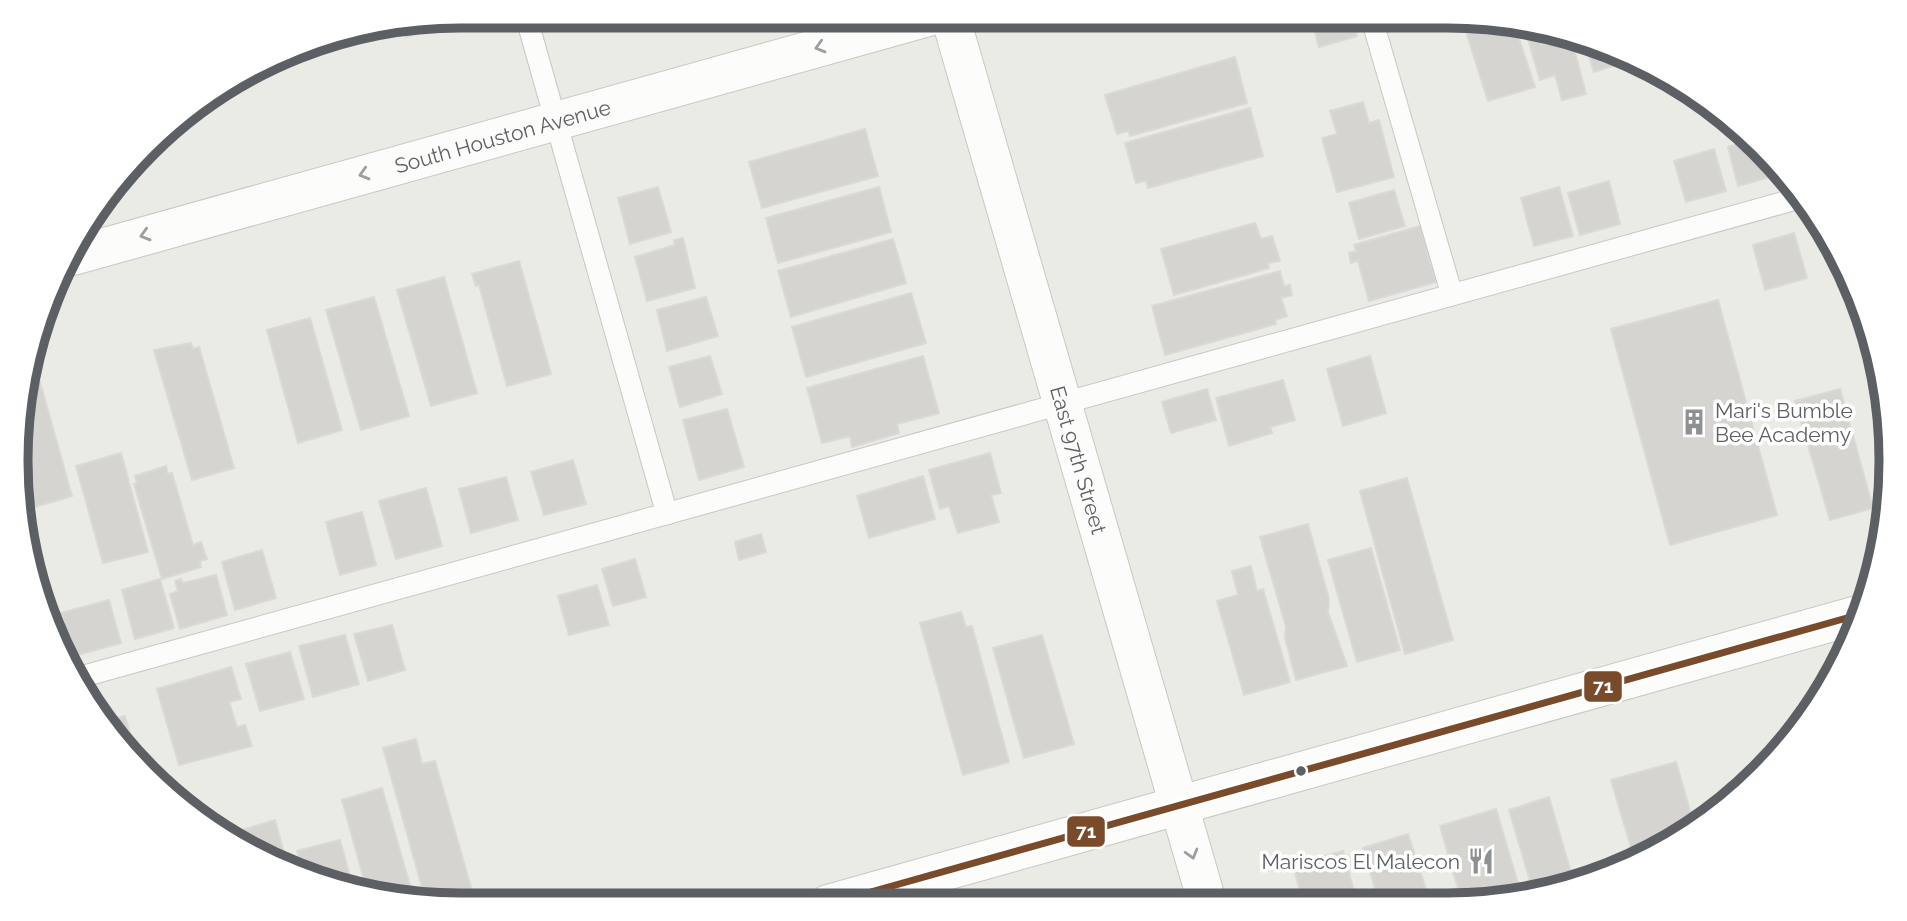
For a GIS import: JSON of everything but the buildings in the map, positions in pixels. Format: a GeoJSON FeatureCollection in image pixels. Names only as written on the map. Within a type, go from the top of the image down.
{"type":"FeatureCollection","features":[{"type":"Feature","properties":{"kind":"street","name":"South Houston Avenue"},"geometry":{"type":"LineString","coordinates":[[81,254],[890,28]]}},
{"type":"Feature","properties":{"kind":"street","name":"East 97th Street"},"geometry":{"type":"LineString","coordinates":[[953,28],[1204,893]]}},
{"type":"Feature","properties":{"kind":"street"},"geometry":{"type":"LineString","coordinates":[[867,893],[1849,617]]}},
{"type":"Feature","properties":{"kind":"lane"},"geometry":{"type":"LineString","coordinates":[[529,28],[667,514]]}},
{"type":"Feature","properties":{"kind":"lane"},"geometry":{"type":"LineString","coordinates":[[1374,28],[1452,295]]}},
{"type":"Feature","properties":{"kind":"lane"},"geometry":{"type":"LineString","coordinates":[[85,676],[1792,200]]}},
{"type":"Feature","properties":{"kind":"transit line","name":"71"},"geometry":{"type":"LineString","coordinates":[[867,893],[1849,617]]}},
{"type":"Feature","properties":{"kind":"place","name":"Mari's Bumble Bee Academy"},"geometry":{"type":"Point","coordinates":[1694,422]}},
{"type":"Feature","properties":{"kind":"place","name":"Mariscos El Malecon"},"geometry":{"type":"Point","coordinates":[1481,861]}}]}
